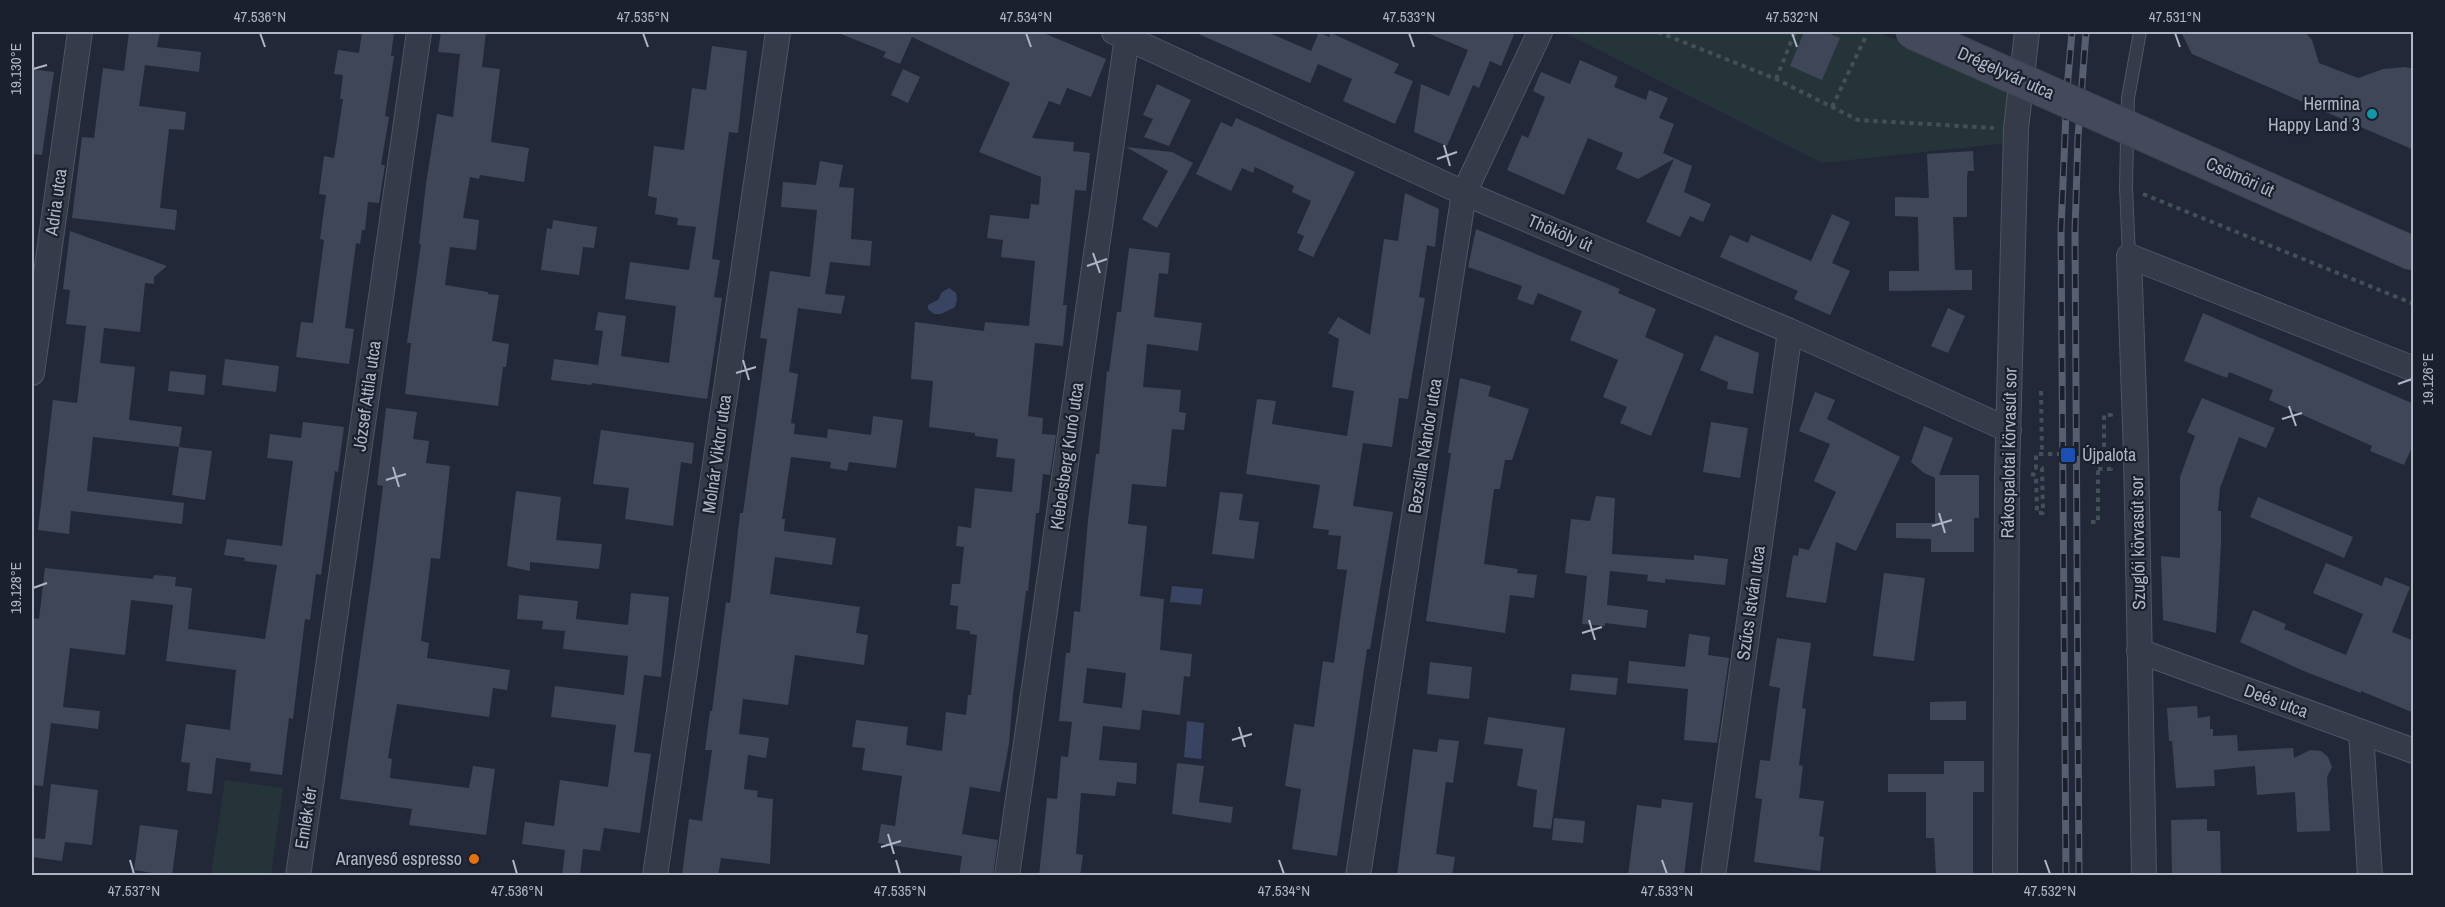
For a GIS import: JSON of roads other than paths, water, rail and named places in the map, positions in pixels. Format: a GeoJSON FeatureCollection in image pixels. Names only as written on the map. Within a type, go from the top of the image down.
{"type":"FeatureCollection","features":[{"type":"Feature","properties":{"kind":"main road","name":"Drégelyvár utca"},"geometry":{"type":"LineString","coordinates":[[1912,32],[2067,101]]}},
{"type":"Feature","properties":{"kind":"main road","name":"Csömöri út"},"geometry":{"type":"LineString","coordinates":[[2067,101],[2414,254]]}},
{"type":"Feature","properties":{"kind":"street","name":"Adria utca"},"geometry":{"type":"LineString","coordinates":[[32,373],[80,32]]}},
{"type":"Feature","properties":{"kind":"street","name":"József Attila utca"},"geometry":{"type":"LineString","coordinates":[[315,761],[419,32]]}},
{"type":"Feature","properties":{"kind":"street","name":"Molnár Viktor utca"},"geometry":{"type":"LineString","coordinates":[[655,876],[778,32]]}},
{"type":"Feature","properties":{"kind":"street","name":"Bezsilla Nándor utca"},"geometry":{"type":"LineString","coordinates":[[1358,876],[1464,193],[1540,32]]}},
{"type":"Feature","properties":{"kind":"street","name":"Rákospalotai körvasút sor"},"geometry":{"type":"LineString","coordinates":[[2005,876],[2009,430],[2016,129],[2027,32]]}},
{"type":"Feature","properties":{"kind":"street","name":"Thököly út"},"geometry":{"type":"LineString","coordinates":[[1120,34],[1464,193],[1790,331],[2009,430]]}},
{"type":"Feature","properties":{"kind":"street","name":"Klebelsberg Kunó utca"},"geometry":{"type":"LineString","coordinates":[[1007,876],[1120,34]]}},
{"type":"Feature","properties":{"kind":"street"},"geometry":{"type":"LineString","coordinates":[[2129,256],[2414,369]]}},
{"type":"Feature","properties":{"kind":"street","name":"Szuglói körvasút sor"},"geometry":{"type":"LineString","coordinates":[[2129,256],[2136,442],[2144,876]]}},
{"type":"Feature","properties":{"kind":"street","name":"Szűcs István utca"},"geometry":{"type":"LineString","coordinates":[[1713,876],[1790,331]]}},
{"type":"Feature","properties":{"kind":"street","name":"Deés utca"},"geometry":{"type":"LineString","coordinates":[[2139,651],[2414,751]]}},
{"type":"Feature","properties":{"kind":"street"},"geometry":{"type":"LineString","coordinates":[[2361,732],[2370,876]]}},
{"type":"Feature","properties":{"kind":"street","name":"Emlék tér"},"geometry":{"type":"LineString","coordinates":[[298,876],[315,761]]}},
{"type":"Feature","properties":{"kind":"lane","name":"Szuglói körvasút sor"},"geometry":{"type":"LineString","coordinates":[[2129,256],[2126,187],[2128,98],[2140,32]]}},
{"type":"Feature","properties":{"kind":"water"},"geometry":{"type":"Polygon","coordinates":[[[949,288],[956,293],[955,307],[941,314],[934,314],[928,309],[928,305],[938,300],[942,292],[949,288]]]}},
{"type":"Feature","properties":{"kind":"water"},"geometry":{"type":"Polygon","coordinates":[[[1172,586],[1203,589],[1201,605],[1170,602],[1172,586]]]}},
{"type":"Feature","properties":{"kind":"water"},"geometry":{"type":"Polygon","coordinates":[[[1187,721],[1204,723],[1201,759],[1184,757],[1187,721]]]}},
{"type":"Feature","properties":{"kind":"railway"},"geometry":{"type":"LineString","coordinates":[[2066,876],[2061,230],[2067,89],[2072,32]]}},
{"type":"Feature","properties":{"kind":"railway"},"geometry":{"type":"LineString","coordinates":[[2079,876],[2075,230],[2078,137],[2086,32]]}},
{"type":"Feature","properties":{"kind":"place","name":"Hermina Happy Land 3"},"geometry":{"type":"Point","coordinates":[2372,114]}},
{"type":"Feature","properties":{"kind":"place","name":"Újpalota"},"geometry":{"type":"Point","coordinates":[2068,455]}},
{"type":"Feature","properties":{"kind":"place","name":"Aranyeső espresso"},"geometry":{"type":"Point","coordinates":[474,859]}}]}
